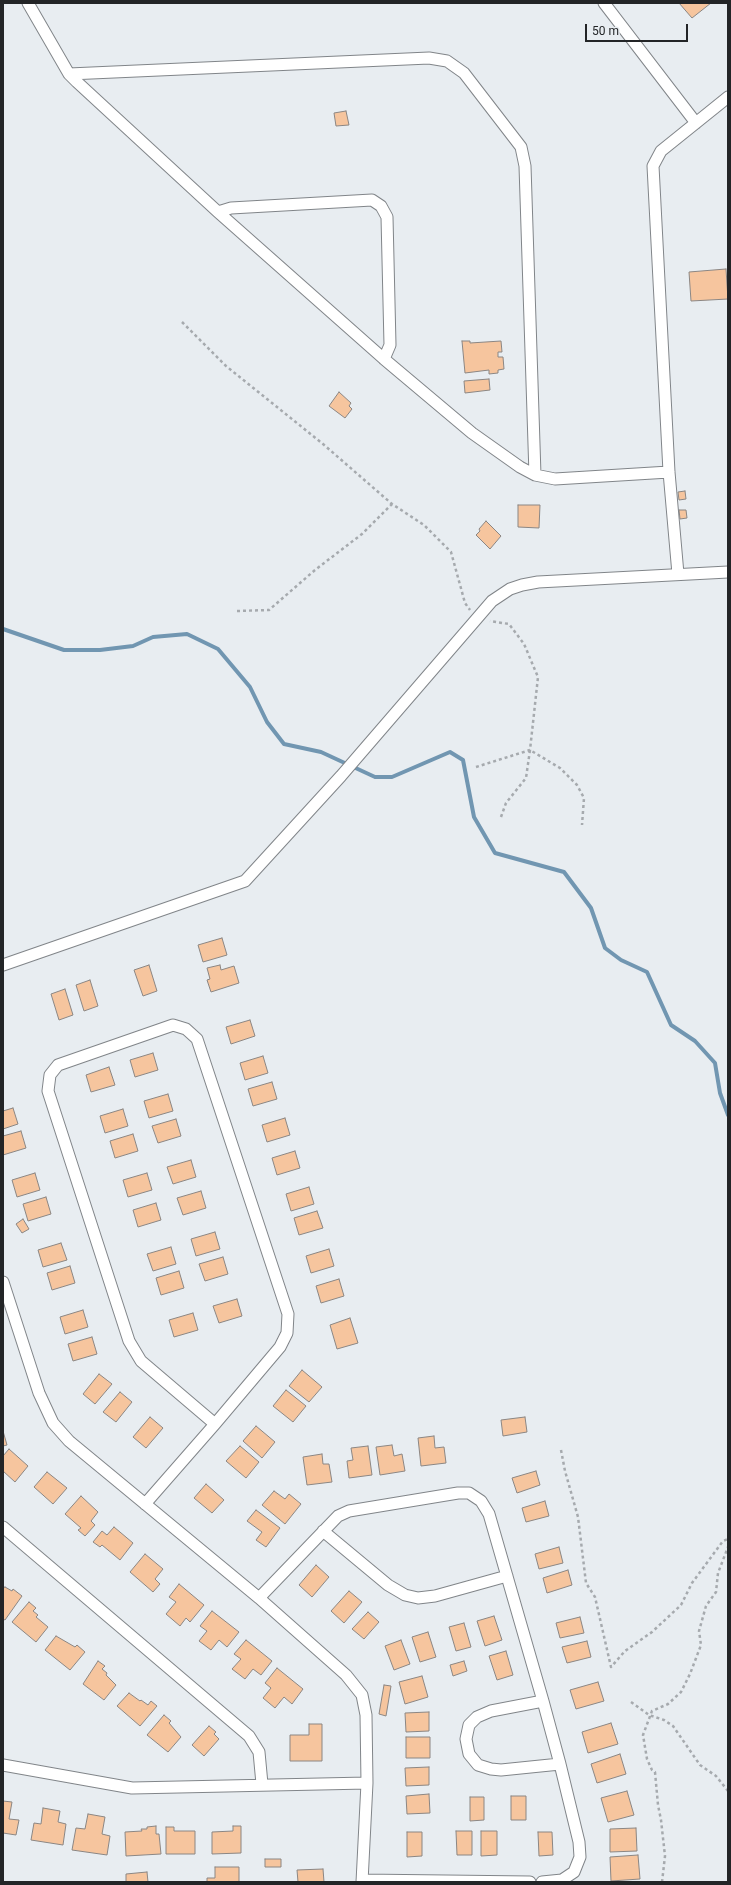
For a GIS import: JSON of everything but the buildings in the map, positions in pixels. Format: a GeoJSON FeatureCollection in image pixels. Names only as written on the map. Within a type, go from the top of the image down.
{"type":"FeatureCollection","features":[{"type":"Feature","properties":{"kind":"street"},"geometry":{"type":"LineString","coordinates":[[28,3],[69,74],[218,212],[472,433],[520,467],[535,475],[555,479],[669,472]]}},
{"type":"Feature","properties":{"kind":"street"},"geometry":{"type":"LineString","coordinates":[[604,3],[696,123]]}},
{"type":"Feature","properties":{"kind":"street"},"geometry":{"type":"LineString","coordinates":[[69,74],[429,58],[447,61],[464,73],[521,147],[525,166],[535,475]]}},
{"type":"Feature","properties":{"kind":"street"},"geometry":{"type":"LineString","coordinates":[[678,574],[669,472],[653,166],[661,151],[728,97]]}},
{"type":"Feature","properties":{"kind":"street"},"geometry":{"type":"LineString","coordinates":[[218,212],[231,208],[372,200],[382,206],[387,217],[390,345],[384,358]]}},
{"type":"Feature","properties":{"kind":"street"},"geometry":{"type":"LineString","coordinates":[[3,964],[245,881],[341,776],[477,619],[501,594],[522,585],[728,572]]}},
{"type":"Feature","properties":{"kind":"street"},"geometry":{"type":"LineString","coordinates":[[145,1504],[215,1424],[280,1347],[287,1333],[288,1314],[196,1039],[186,1029],[174,1025],[58,1065],[50,1075],[48,1091],[129,1341],[141,1361],[215,1424]]}},
{"type":"Feature","properties":{"kind":"street"},"geometry":{"type":"LineString","coordinates":[[3,1282],[39,1393],[53,1423],[69,1441],[259,1598],[346,1675],[362,1695],[366,1715],[367,1783],[362,1881],[530,1882]]}},
{"type":"Feature","properties":{"kind":"street"},"geometry":{"type":"LineString","coordinates":[[259,1598],[338,1516],[349,1511],[458,1493],[469,1494],[481,1501],[489,1514],[543,1701],[579,1842],[580,1857],[574,1872],[562,1880],[542,1882]]}},
{"type":"Feature","properties":{"kind":"street"},"geometry":{"type":"LineString","coordinates":[[3,1526],[249,1736],[259,1752],[262,1784]]}},
{"type":"Feature","properties":{"kind":"street"},"geometry":{"type":"LineString","coordinates":[[323,1531],[388,1585],[405,1595],[418,1598],[436,1596],[507,1576]]}},
{"type":"Feature","properties":{"kind":"street"},"geometry":{"type":"LineString","coordinates":[[543,1701],[491,1712],[477,1717],[469,1725],[466,1739],[469,1754],[478,1765],[491,1769],[501,1770],[560,1764]]}},
{"type":"Feature","properties":{"kind":"street"},"geometry":{"type":"LineString","coordinates":[[3,1765],[132,1788],[262,1784],[367,1783]]}},
{"type":"Feature","properties":{"kind":"path"},"geometry":{"type":"LineString","coordinates":[[182,322],[226,366],[322,444],[392,504],[424,526],[451,552],[465,603],[477,619],[509,624],[524,644],[538,677],[530,750],[526,778],[506,803],[501,817]]}},
{"type":"Feature","properties":{"kind":"path"},"geometry":{"type":"LineString","coordinates":[[237,611],[269,610],[315,570],[362,534],[392,504]]}},
{"type":"Feature","properties":{"kind":"path"},"geometry":{"type":"LineString","coordinates":[[476,767],[530,750],[560,768],[577,785],[584,798],[582,825]]}},
{"type":"Feature","properties":{"kind":"path"},"geometry":{"type":"LineString","coordinates":[[561,1450],[564,1471],[578,1517],[586,1583],[595,1597],[611,1667],[625,1651],[652,1632],[681,1605],[692,1583],[723,1541],[728,1539]]}},
{"type":"Feature","properties":{"kind":"path"},"geometry":{"type":"LineString","coordinates":[[662,1882],[665,1856],[663,1837],[655,1772],[652,1770],[647,1759],[644,1735],[649,1716],[652,1711],[668,1704],[680,1692],[690,1674],[701,1645],[699,1631],[706,1606],[716,1592],[718,1573],[728,1547]]}},
{"type":"Feature","properties":{"kind":"path"},"geometry":{"type":"LineString","coordinates":[[631,1702],[649,1716],[664,1720],[673,1726],[700,1765],[716,1776],[728,1791]]}},
{"type":"Feature","properties":{"kind":"waterway"},"geometry":{"type":"LineString","coordinates":[[3,629],[64,650],[100,650],[133,646],[153,637],[187,634],[218,649],[250,687],[267,722],[284,744],[321,752],[375,777],[392,777],[450,752],[463,760],[474,817],[495,853],[564,872],[591,908],[605,948],[621,960],[647,972],[671,1025],[695,1041],[715,1063],[720,1093],[728,1115]]}}]}
